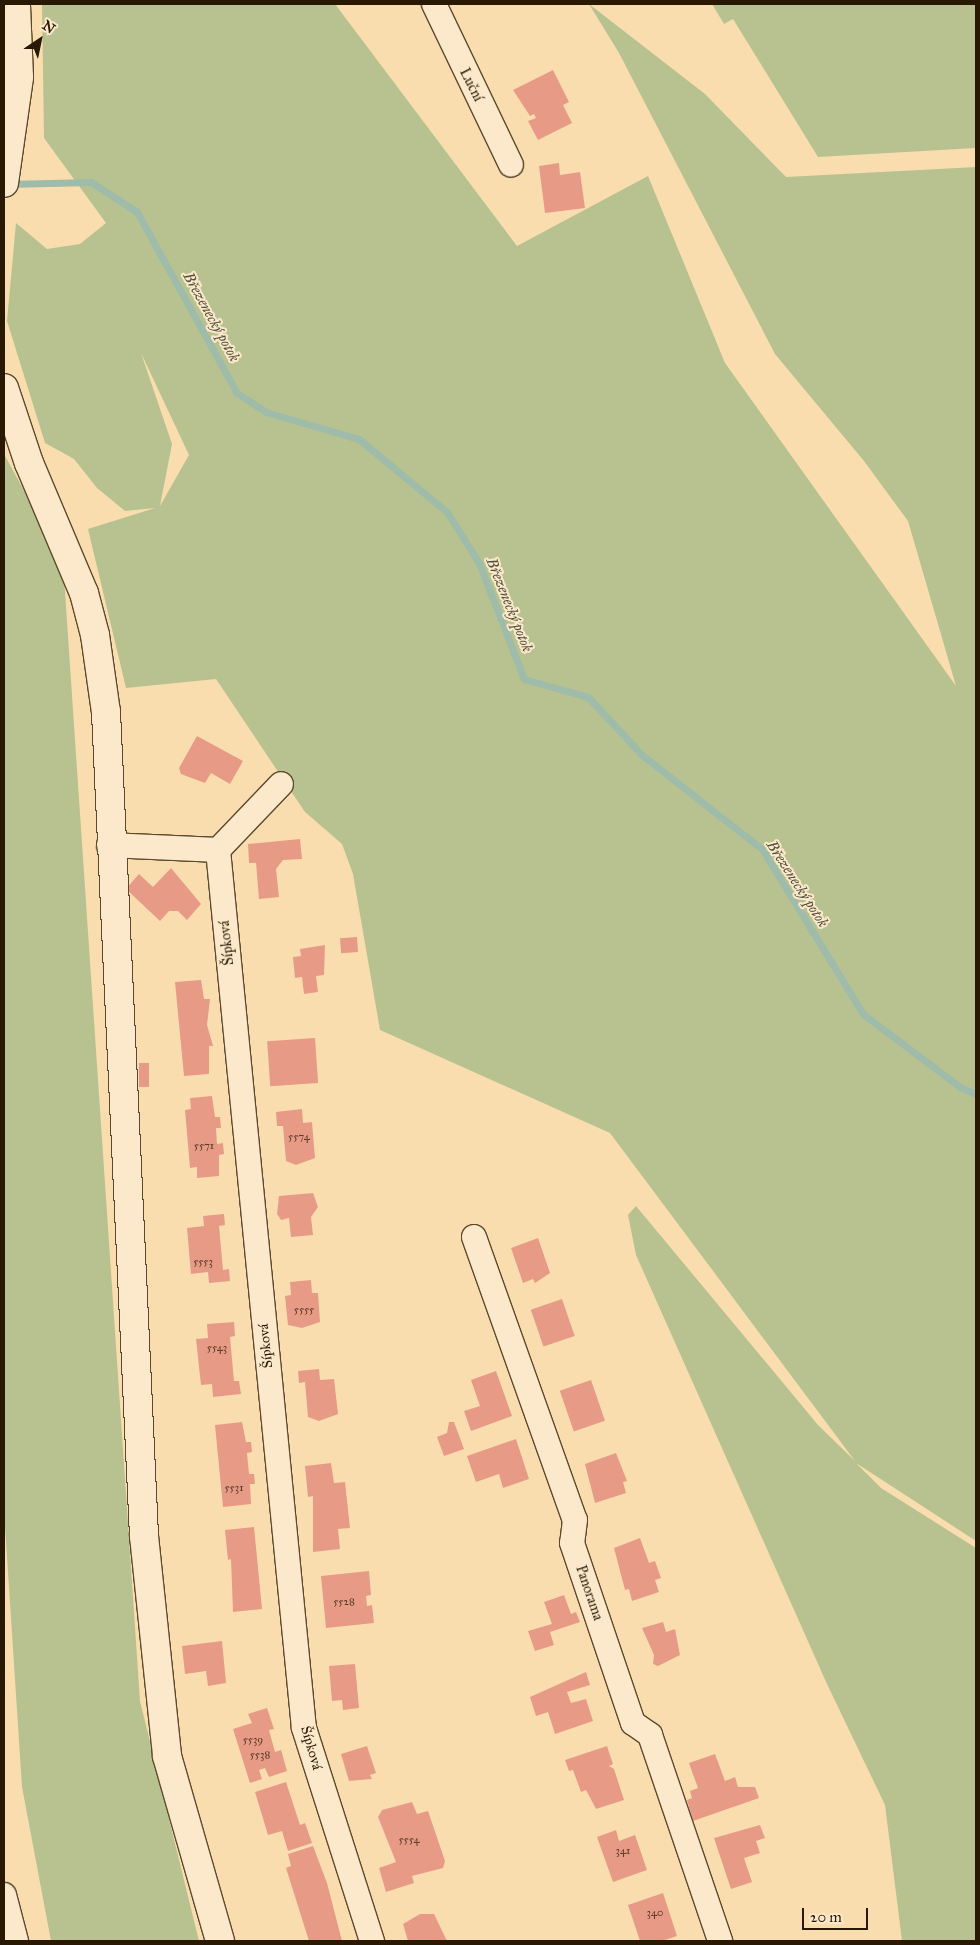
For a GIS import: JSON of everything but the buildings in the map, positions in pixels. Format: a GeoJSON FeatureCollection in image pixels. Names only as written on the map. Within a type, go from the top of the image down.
{"type":"FeatureCollection","features":[{"type":"Feature","properties":{"kind":"street"},"geometry":{"type":"LineString","coordinates":[[5,172],[19,77],[16,4]]}},
{"type":"Feature","properties":{"kind":"street","name":"Luční"},"geometry":{"type":"LineString","coordinates":[[434,4],[511,165]]}},
{"type":"Feature","properties":{"kind":"street"},"geometry":{"type":"LineString","coordinates":[[4,388],[29,463],[84,593],[95,636],[106,712],[109,845],[127,1126],[144,1536],[167,1756],[220,1941]]}},
{"type":"Feature","properties":{"kind":"street"},"geometry":{"type":"LineString","coordinates":[[109,845],[218,850],[281,784]]}},
{"type":"Feature","properties":{"kind":"street","name":"Šípková"},"geometry":{"type":"LineString","coordinates":[[218,850],[304,1728],[372,1941]]}},
{"type":"Feature","properties":{"kind":"street","name":"Panorama"},"geometry":{"type":"LineString","coordinates":[[474,1237],[575,1520],[572,1543],[633,1723],[650,1735],[720,1941]]}},
{"type":"Feature","properties":{"kind":"street"},"geometry":{"type":"LineString","coordinates":[[4,1895],[16,1941]]}},
{"type":"Feature","properties":{"kind":"green space"},"geometry":{"type":"Polygon","coordinates":[[[42,4],[335,4],[517,246],[648,176],[725,363],[956,686],[908,521],[864,461],[775,354],[619,53],[589,4],[705,94],[786,177],[976,167],[976,1541],[856,1463],[881,1488],[976,1548],[976,1941],[902,1941],[885,1805],[827,1684],[636,1255],[628,1215],[636,1206],[818,1425],[855,1461],[610,1133],[380,1030],[353,874],[342,844],[305,812],[216,679],[126,688],[88,529],[155,508],[125,511],[97,488],[74,459],[45,443],[7,321],[16,223],[47,249],[80,244],[106,223],[44,138],[42,4]],[[141,353],[172,444],[160,506],[189,455],[141,353]]]}},
{"type":"Feature","properties":{"kind":"green space"},"geometry":{"type":"Polygon","coordinates":[[[712,4],[976,4],[976,148],[818,157],[733,19],[724,24],[712,4]]]}},
{"type":"Feature","properties":{"kind":"green space"},"geometry":{"type":"Polygon","coordinates":[[[4,454],[63,562],[140,1701],[199,1941],[51,1941],[22,1787],[4,1511],[4,454]]]}},
{"type":"Feature","properties":{"kind":"waterway","name":"Březenecký potok"},"geometry":{"type":"LineString","coordinates":[[8,184],[91,182],[137,212],[237,393],[266,412],[359,439],[447,512],[479,563],[524,679],[588,697],[642,755],[762,849],[863,1014],[960,1087],[976,1094]]}}]}
